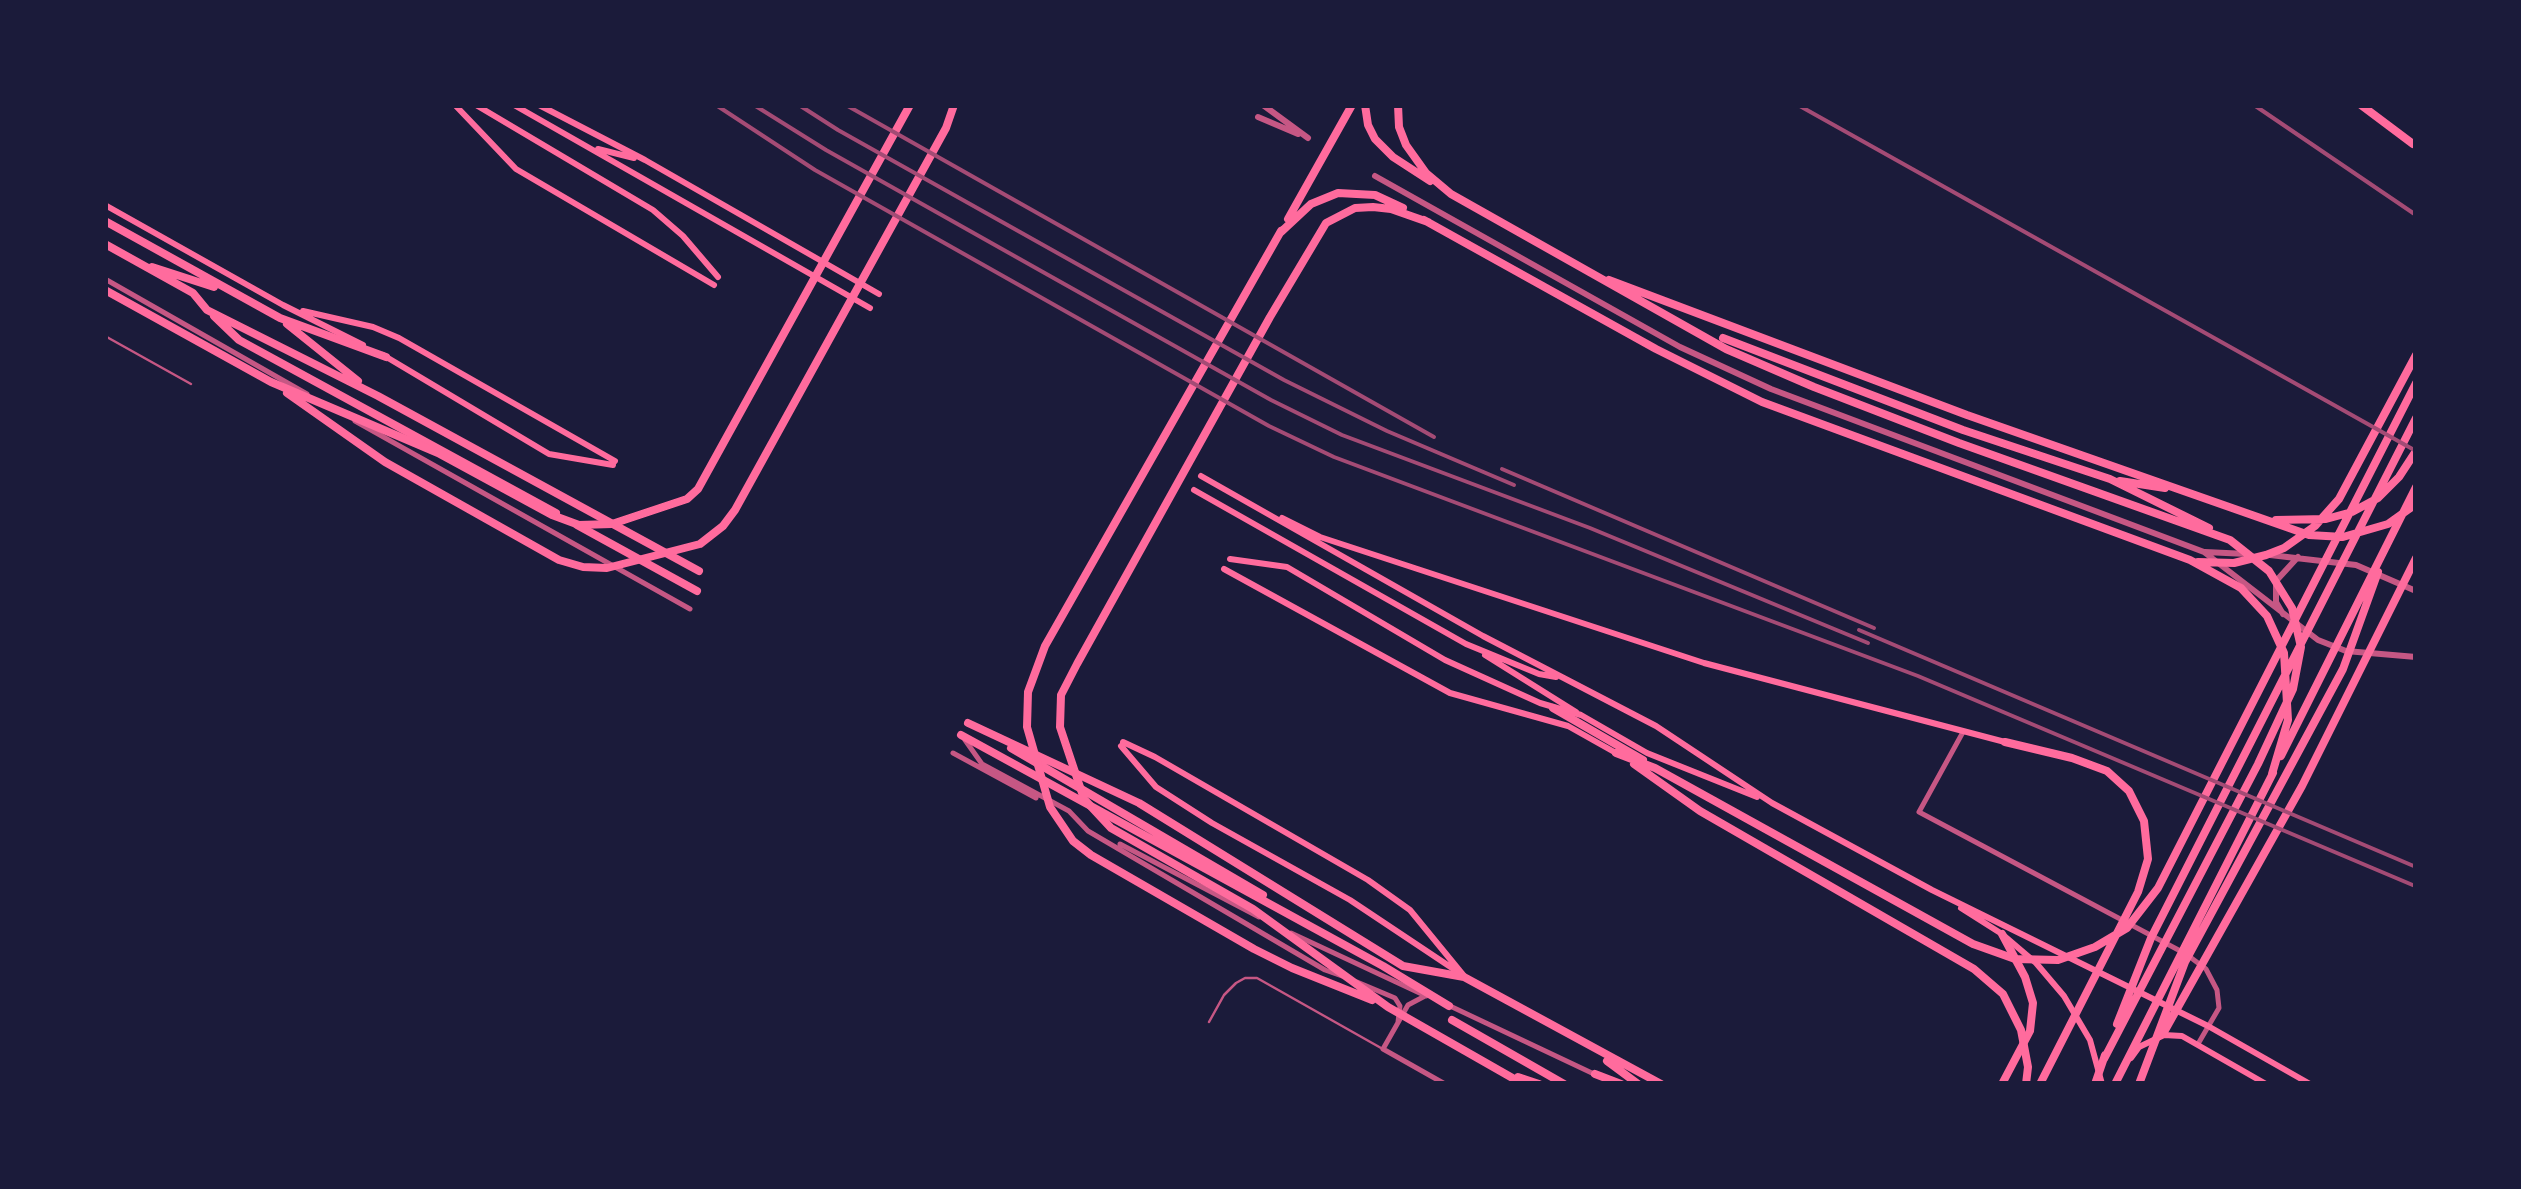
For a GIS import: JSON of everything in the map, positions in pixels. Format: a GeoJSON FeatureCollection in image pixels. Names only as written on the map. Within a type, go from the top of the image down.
{"type":"FeatureCollection","features":[{"type":"Feature","properties":{"kind":"main road"},"geometry":{"type":"LineString","coordinates":[[455,105],[516,169],[716,281],[683,236],[653,210],[476,105]]}},
{"type":"Feature","properties":{"kind":"main road"},"geometry":{"type":"LineString","coordinates":[[514,105],[870,308]]}},
{"type":"Feature","properties":{"kind":"main road"},"geometry":{"type":"LineString","coordinates":[[539,105],[645,160],[880,294]]}},
{"type":"Feature","properties":{"kind":"main road"},"geometry":{"type":"LineString","coordinates":[[105,290],[271,382],[438,453],[552,515],[579,525],[612,524],[687,499],[712,465],[910,105]]}},
{"type":"Feature","properties":{"kind":"main road"},"geometry":{"type":"LineString","coordinates":[[271,382],[385,462],[559,560],[607,568],[700,544],[723,526],[735,510],[946,128],[954,105]]}},
{"type":"Feature","properties":{"kind":"main road"},"geometry":{"type":"LineString","coordinates":[[1352,105],[1046,646],[1028,692],[1026,727],[1050,806],[1073,841],[1254,949],[1388,1007]]}},
{"type":"Feature","properties":{"kind":"main road"},"geometry":{"type":"LineString","coordinates":[[1366,105],[1368,125],[1384,149],[1451,194],[1726,349],[1814,387],[2230,540]]}},
{"type":"Feature","properties":{"kind":"main road"},"geometry":{"type":"LineString","coordinates":[[1398,105],[1399,127],[1416,161],[1451,194]]}},
{"type":"Feature","properties":{"kind":"main road"},"geometry":{"type":"LineString","coordinates":[[2361,105],[2414,145]]}},
{"type":"Feature","properties":{"kind":"main road"},"geometry":{"type":"LineString","coordinates":[[588,146],[645,160]]}},
{"type":"Feature","properties":{"kind":"main road"},"geometry":{"type":"LineString","coordinates":[[1281,232],[1311,204],[1325,197],[1351,192],[1387,199],[1656,349],[1762,402],[2190,560],[2241,588],[2267,616],[2284,652],[2288,720],[2272,774]]}},
{"type":"Feature","properties":{"kind":"main road"},"geometry":{"type":"LineString","coordinates":[[105,204],[283,305],[386,357],[548,454],[614,463],[399,338],[373,327],[283,305]]}},
{"type":"Feature","properties":{"kind":"main road"},"geometry":{"type":"LineString","coordinates":[[1428,222],[1372,207],[1339,214],[1326,223],[1077,664],[1061,695],[1058,711],[1063,744],[1075,776],[1084,799],[1100,820],[1253,910],[1388,1007],[1523,1084]]}},
{"type":"Feature","properties":{"kind":"main road"},"geometry":{"type":"LineString","coordinates":[[105,220],[280,318],[386,357]]}},
{"type":"Feature","properties":{"kind":"main road"},"geometry":{"type":"LineString","coordinates":[[105,244],[192,294],[239,340],[697,591]]}},
{"type":"Feature","properties":{"kind":"main road"},"geometry":{"type":"LineString","coordinates":[[128,258],[235,294]]}},
{"type":"Feature","properties":{"kind":"main road"},"geometry":{"type":"LineString","coordinates":[[1576,267],[1735,329],[2309,534],[2343,537],[2388,524],[2416,504]]}},
{"type":"Feature","properties":{"kind":"main road"},"geometry":{"type":"LineString","coordinates":[[207,310],[378,396],[699,571]]}},
{"type":"Feature","properties":{"kind":"main road"},"geometry":{"type":"LineString","coordinates":[[280,318],[378,396]]}},
{"type":"Feature","properties":{"kind":"main road"},"geometry":{"type":"LineString","coordinates":[[1723,338],[1963,430],[2110,479],[2184,492]]}},
{"type":"Feature","properties":{"kind":"main road"},"geometry":{"type":"LineString","coordinates":[[2190,560],[2234,563],[2266,555],[2284,548],[2315,526],[2338,499],[2416,355]]}},
{"type":"Feature","properties":{"kind":"main road"},"geometry":{"type":"LineString","coordinates":[[1230,559],[1287,567],[1445,660],[1553,708],[1721,808],[1972,944],[2015,959],[2058,960],[2094,947],[2127,928],[2158,888],[2416,383]]}},
{"type":"Feature","properties":{"kind":"main road"},"geometry":{"type":"LineString","coordinates":[[2098,1084],[2151,938],[2416,418]]}},
{"type":"Feature","properties":{"kind":"main road"},"geometry":{"type":"LineString","coordinates":[[2267,520],[2326,519],[2352,512],[2378,498],[2399,477],[2416,451]]}},
{"type":"Feature","properties":{"kind":"main road"},"geometry":{"type":"LineString","coordinates":[[1202,476],[1483,636],[1656,726],[1772,803],[1932,890],[2208,1026],[2310,1084]]}},
{"type":"Feature","properties":{"kind":"main road"},"geometry":{"type":"LineString","coordinates":[[2104,1059],[2250,780],[2293,689],[2301,647],[2292,608],[2270,572],[2230,540],[2110,479]]}},
{"type":"Feature","properties":{"kind":"main road"},"geometry":{"type":"LineString","coordinates":[[2114,1084],[2416,487]]}},
{"type":"Feature","properties":{"kind":"main road"},"geometry":{"type":"LineString","coordinates":[[1221,488],[1320,537],[1704,662],[2072,758],[2107,771],[2129,792],[2144,821],[2148,858],[2138,892],[2040,1084]]}},
{"type":"Feature","properties":{"kind":"main road"},"geometry":{"type":"LineString","coordinates":[[1194,490],[1466,644],[1647,753],[1772,803]]}},
{"type":"Feature","properties":{"kind":"main road"},"geometry":{"type":"LineString","coordinates":[[2138,1084],[2185,962],[2343,669],[2392,535]]}},
{"type":"Feature","properties":{"kind":"main road"},"geometry":{"type":"LineString","coordinates":[[2154,1048],[2302,786],[2416,558]]}},
{"type":"Feature","properties":{"kind":"main road"},"geometry":{"type":"LineString","coordinates":[[1224,569],[1450,692],[1568,726],[1616,753],[1700,812],[1974,969],[2003,994],[2022,1030],[2028,1067],[2026,1084]]}},
{"type":"Feature","properties":{"kind":"main road"},"geometry":{"type":"LineString","coordinates":[[1466,644],[1539,674],[1567,679]]}},
{"type":"Feature","properties":{"kind":"main road"},"geometry":{"type":"LineString","coordinates":[[1553,708],[1581,715]]}},
{"type":"Feature","properties":{"kind":"main road"},"geometry":{"type":"LineString","coordinates":[[1263,895],[968,723],[1139,802],[1403,966],[1464,976]]}},
{"type":"Feature","properties":{"kind":"main road"},"geometry":{"type":"LineString","coordinates":[[961,735],[1383,966],[1448,1006]]}},
{"type":"Feature","properties":{"kind":"main road"},"geometry":{"type":"LineString","coordinates":[[1464,976],[1410,910],[1368,880],[1156,757],[1122,744],[1156,787],[1350,900],[1464,976],[1661,1084]]}},
{"type":"Feature","properties":{"kind":"main road"},"geometry":{"type":"LineString","coordinates":[[1616,753],[1655,768]]}},
{"type":"Feature","properties":{"kind":"main road"},"geometry":{"type":"LineString","coordinates":[[1932,890],[2002,934],[2064,996],[2090,1040],[2098,1084]]}},
{"type":"Feature","properties":{"kind":"main road"},"geometry":{"type":"LineString","coordinates":[[2002,934],[2025,976],[2034,1003],[2030,1030],[2002,1084]]}},
{"type":"Feature","properties":{"kind":"main road"},"geometry":{"type":"LineString","coordinates":[[1452,1020],[1564,1084]]}},
{"type":"Feature","properties":{"kind":"main road"},"geometry":{"type":"LineString","coordinates":[[2114,1084],[2139,1047],[2164,1036],[2182,1036],[2266,1084]]}},
{"type":"Feature","properties":{"kind":"main road"},"geometry":{"type":"LineString","coordinates":[[1588,1046],[1638,1084]]}},
{"type":"Feature","properties":{"kind":"main road"},"geometry":{"type":"LineString","coordinates":[[1504,1073],[1538,1084]]}},
{"type":"Feature","properties":{"kind":"main road"},"geometry":{"type":"LineString","coordinates":[[1595,1074],[1610,1084]]}},
{"type":"Feature","properties":{"kind":"main road"},"geometry":{"type":"LineString","coordinates":[[1595,1074],[1621,1084]]}},
{"type":"Feature","properties":{"kind":"street"},"geometry":{"type":"LineString","coordinates":[[1258,117],[1308,138],[1263,105]]}},
{"type":"Feature","properties":{"kind":"street"},"geometry":{"type":"LineString","coordinates":[[1375,176],[1680,346],[1771,390],[2204,552],[2299,556],[2356,566],[2416,592]]}},
{"type":"Feature","properties":{"kind":"street"},"geometry":{"type":"LineString","coordinates":[[105,279],[690,609]]}},
{"type":"Feature","properties":{"kind":"street"},"geometry":{"type":"LineString","coordinates":[[2204,552],[2318,640],[2346,650],[2415,656]]}},
{"type":"Feature","properties":{"kind":"street"},"geometry":{"type":"LineString","coordinates":[[2286,618],[2276,602],[2276,582],[2299,556]]}},
{"type":"Feature","properties":{"kind":"street"},"geometry":{"type":"LineString","coordinates":[[1963,732],[1920,812],[2186,954],[2206,969],[2217,990],[2219,1008],[2198,1044]]}},
{"type":"Feature","properties":{"kind":"street"},"geometry":{"type":"LineString","coordinates":[[961,735],[982,764],[1069,811],[1088,831],[1325,970],[1395,998],[1400,1006],[1398,1022]]}},
{"type":"Feature","properties":{"kind":"street"},"geometry":{"type":"LineString","coordinates":[[952,753],[1036,798]]}},
{"type":"Feature","properties":{"kind":"street"},"geometry":{"type":"LineString","coordinates":[[1120,844],[1214,896],[1595,1074]]}},
{"type":"Feature","properties":{"kind":"street"},"geometry":{"type":"LineString","coordinates":[[1281,945],[1289,932]]}},
{"type":"Feature","properties":{"kind":"street"},"geometry":{"type":"LineString","coordinates":[[1425,996],[1408,1005],[1382,1049],[1445,1084]]}},
{"type":"Feature","properties":{"kind":"lane"},"geometry":{"type":"LineString","coordinates":[[105,336],[191,384]]}},
{"type":"Feature","properties":{"kind":"lane"},"geometry":{"type":"LineString","coordinates":[[1209,1022],[1224,995],[1236,983],[1257,978],[1382,1049]]}},
{"type":"Feature","properties":{"kind":"railway"},"geometry":{"type":"LineString","coordinates":[[716,105],[815,170],[1269,426],[1334,457],[1918,676],[2415,886]]}},
{"type":"Feature","properties":{"kind":"railway"},"geometry":{"type":"LineString","coordinates":[[754,105],[1050,276],[1271,400],[1342,435],[1590,528],[1868,643]]}},
{"type":"Feature","properties":{"kind":"railway"},"geometry":{"type":"LineString","coordinates":[[799,105],[1284,380],[1387,431],[1514,485]]}},
{"type":"Feature","properties":{"kind":"railway"},"geometry":{"type":"LineString","coordinates":[[846,105],[1434,437]]}},
{"type":"Feature","properties":{"kind":"railway"},"geometry":{"type":"LineString","coordinates":[[1798,105],[2416,451]]}},
{"type":"Feature","properties":{"kind":"railway"},"geometry":{"type":"LineString","coordinates":[[2254,105],[2416,215]]}},
{"type":"Feature","properties":{"kind":"railway"},"geometry":{"type":"LineString","coordinates":[[1502,469],[1874,628]]}},
{"type":"Feature","properties":{"kind":"railway"},"geometry":{"type":"LineString","coordinates":[[1859,630],[2416,867]]}}]}
